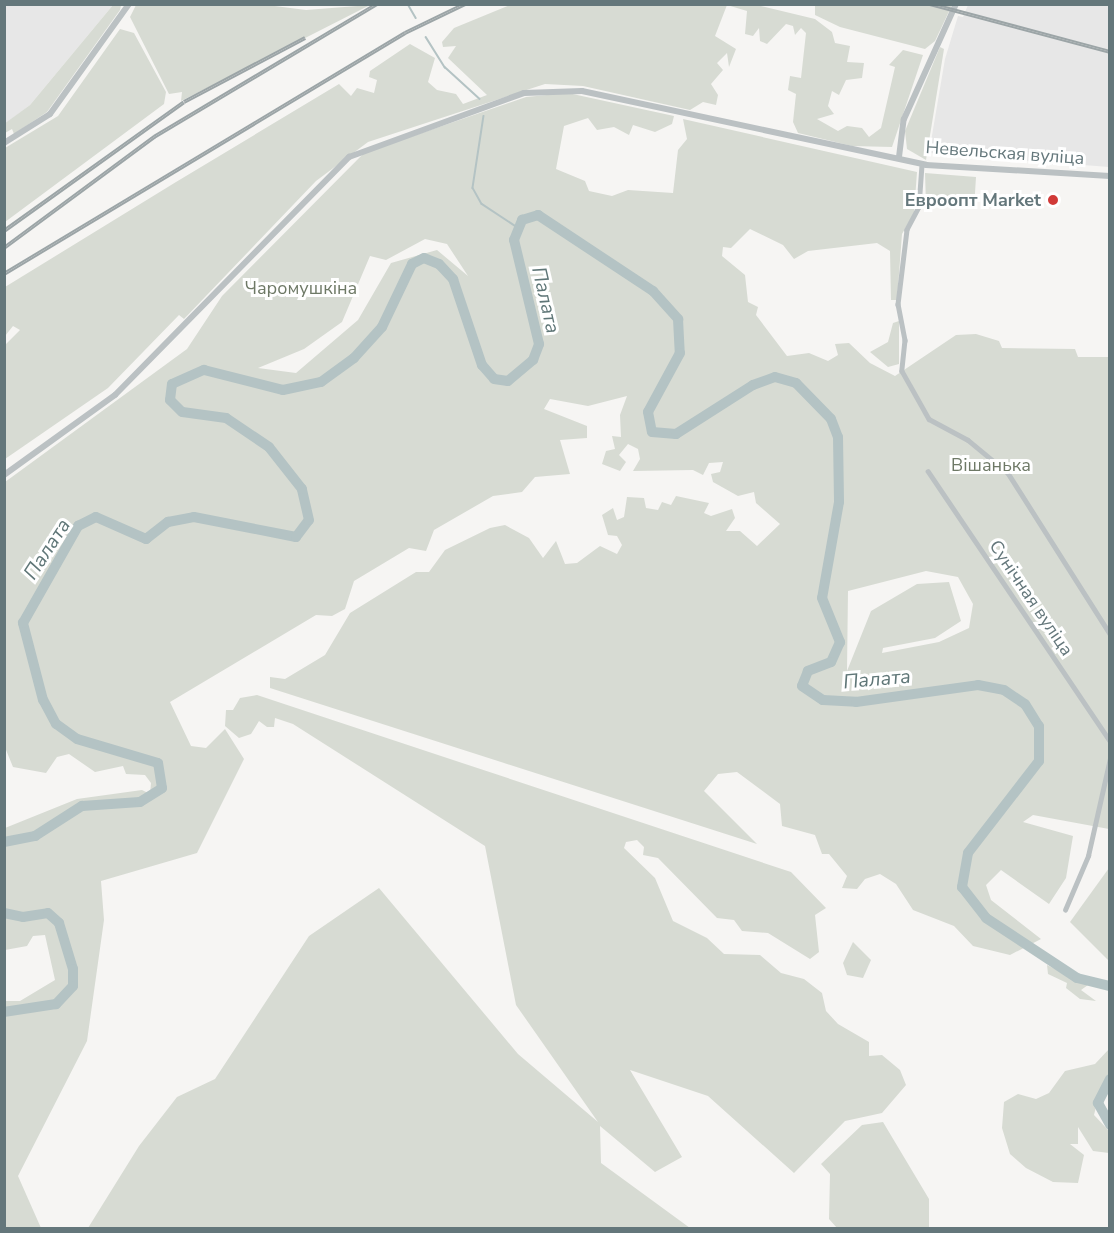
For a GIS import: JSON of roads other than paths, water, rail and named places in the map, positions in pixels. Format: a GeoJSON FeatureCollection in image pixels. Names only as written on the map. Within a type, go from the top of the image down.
{"type":"FeatureCollection","features":[{"type":"Feature","properties":{"kind":"street"},"geometry":{"type":"LineString","coordinates":[[4,143],[50,114],[129,4]]}},
{"type":"Feature","properties":{"kind":"street"},"geometry":{"type":"LineString","coordinates":[[899,157],[904,119],[956,4]]}},
{"type":"Feature","properties":{"kind":"street","name":"Невельская вуліца"},"geometry":{"type":"LineString","coordinates":[[4,475],[115,395],[333,170],[369,146],[524,93],[564,88],[899,157],[922,165],[1110,176]]}},
{"type":"Feature","properties":{"kind":"street"},"geometry":{"type":"LineString","coordinates":[[922,165],[920,207],[907,230],[898,304],[905,340],[902,371],[929,419],[968,440],[1008,473],[1110,634]]}},
{"type":"Feature","properties":{"kind":"street","name":"Сунічная вуліца"},"geometry":{"type":"LineString","coordinates":[[928,471],[1110,741]]}},
{"type":"Feature","properties":{"kind":"street"},"geometry":{"type":"LineString","coordinates":[[1065,910],[1088,856],[1110,758]]}},
{"type":"Feature","properties":{"kind":"waterway"},"geometry":{"type":"LineString","coordinates":[[408,4],[416,18]]}},
{"type":"Feature","properties":{"kind":"waterway"},"geometry":{"type":"LineString","coordinates":[[426,37],[445,67],[480,99]]}},
{"type":"Feature","properties":{"kind":"waterway"},"geometry":{"type":"LineString","coordinates":[[484,116],[473,188],[482,204],[517,227]]}},
{"type":"Feature","properties":{"kind":"waterway","name":"Палата"},"geometry":{"type":"LineString","coordinates":[[4,842],[35,836],[82,806],[140,802],[162,788],[158,763],[77,739],[56,724],[43,700],[23,623],[78,526],[96,517],[146,539],[168,522],[194,517],[296,537],[309,520],[302,489],[269,447],[226,418],[182,412],[170,400],[172,384],[204,370],[283,390],[321,382],[354,358],[382,327],[412,264],[424,258],[439,264],[453,279],[482,365],[494,379],[508,381],[533,360],[539,344],[514,240],[522,220],[538,215],[653,291],[678,319],[680,353],[648,412],[652,432],[676,434],[753,385],[775,377],[796,383],[831,419],[838,437],[839,502],[822,598],[840,642],[831,662],[808,671],[802,686],[823,700],[856,702],[978,685],[1004,690],[1025,704],[1039,726],[1039,761],[968,853],[962,887],[986,918],[1077,978],[1110,986]]}},
{"type":"Feature","properties":{"kind":"waterway","name":"Палата"},"geometry":{"type":"LineString","coordinates":[[4,913],[23,917],[48,913],[59,923],[73,969],[73,986],[56,1004],[4,1012]]}},
{"type":"Feature","properties":{"kind":"waterway","name":"Палата"},"geometry":{"type":"LineString","coordinates":[[1110,1079],[1098,1103],[1110,1125]]}},
{"type":"Feature","properties":{"kind":"railway"},"geometry":{"type":"LineString","coordinates":[[277,4],[349,4]]}},
{"type":"Feature","properties":{"kind":"railway"},"geometry":{"type":"LineString","coordinates":[[4,248],[154,137],[377,4]]}},
{"type":"Feature","properties":{"kind":"railway"},"geometry":{"type":"LineString","coordinates":[[4,274],[405,33],[465,4]]}},
{"type":"Feature","properties":{"kind":"railway"},"geometry":{"type":"LineString","coordinates":[[930,4],[1110,52]]}},
{"type":"Feature","properties":{"kind":"railway"},"geometry":{"type":"LineString","coordinates":[[4,231],[184,102],[305,38]]}},
{"type":"Feature","properties":{"kind":"place","name":"Евроопт Market"},"geometry":{"type":"Point","coordinates":[1053,200]}},
{"type":"Feature","properties":{"kind":"park label","name":"Чаромушкіна"},"geometry":{"type":"Point","coordinates":[301,288]}},
{"type":"Feature","properties":{"kind":"park label","name":"Вішанька"},"geometry":{"type":"Point","coordinates":[991,465]}}]}
